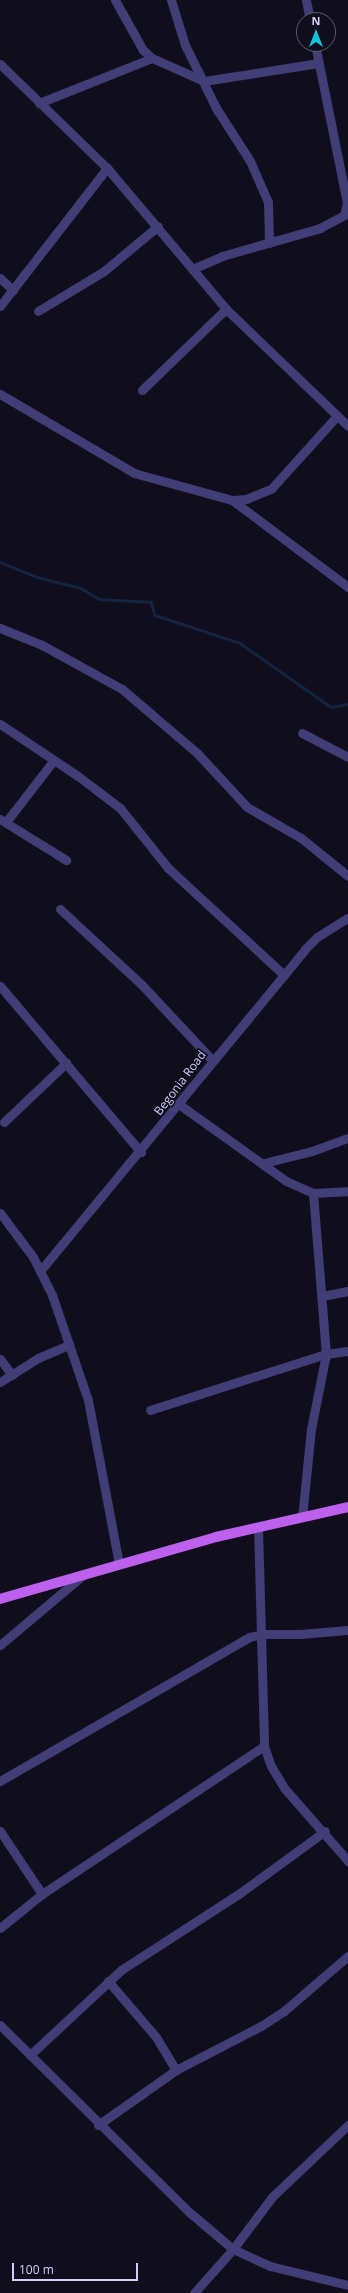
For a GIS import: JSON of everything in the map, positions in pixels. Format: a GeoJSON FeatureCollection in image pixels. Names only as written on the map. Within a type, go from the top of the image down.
{"type":"FeatureCollection","features":[{"type":"Feature","properties":{"kind":"main road"},"geometry":{"type":"LineString","coordinates":[[0,1599],[119,1564],[258,1527],[348,1507]]}},
{"type":"Feature","properties":{"kind":"street"},"geometry":{"type":"LineString","coordinates":[[115,0],[138,45],[152,58],[204,81],[319,63]]}},
{"type":"Feature","properties":{"kind":"street"},"geometry":{"type":"LineString","coordinates":[[171,0],[185,45],[216,108],[250,161],[268,202],[269,243]]}},
{"type":"Feature","properties":{"kind":"street"},"geometry":{"type":"LineString","coordinates":[[306,0],[308,12]]}},
{"type":"Feature","properties":{"kind":"street"},"geometry":{"type":"LineString","coordinates":[[192,269],[269,243],[320,228],[344,215],[347,208],[317,52]]}},
{"type":"Feature","properties":{"kind":"street"},"geometry":{"type":"LineString","coordinates":[[39,103],[152,58]]}},
{"type":"Feature","properties":{"kind":"street"},"geometry":{"type":"LineString","coordinates":[[0,64],[107,168],[158,226],[226,309],[348,426]]}},
{"type":"Feature","properties":{"kind":"street"},"geometry":{"type":"LineString","coordinates":[[0,306],[107,168]]}},
{"type":"Feature","properties":{"kind":"street"},"geometry":{"type":"LineString","coordinates":[[38,311],[104,272],[158,226]]}},
{"type":"Feature","properties":{"kind":"street"},"geometry":{"type":"LineString","coordinates":[[0,278],[13,290]]}},
{"type":"Feature","properties":{"kind":"street"},"geometry":{"type":"LineString","coordinates":[[142,390],[226,309]]}},
{"type":"Feature","properties":{"kind":"street"},"geometry":{"type":"LineString","coordinates":[[0,394],[134,473],[232,500],[246,499],[271,489],[337,416]]}},
{"type":"Feature","properties":{"kind":"street"},"geometry":{"type":"LineString","coordinates":[[232,500],[348,588]]}},
{"type":"Feature","properties":{"kind":"street"},"geometry":{"type":"LineString","coordinates":[[0,628],[42,645],[122,689],[198,754],[247,808],[301,838],[348,876]]}},
{"type":"Feature","properties":{"kind":"street"},"geometry":{"type":"LineString","coordinates":[[0,724],[54,760],[120,808],[168,868],[284,975]]}},
{"type":"Feature","properties":{"kind":"street"},"geometry":{"type":"LineString","coordinates":[[302,734],[348,757]]}},
{"type":"Feature","properties":{"kind":"street"},"geometry":{"type":"LineString","coordinates":[[54,760],[3,821],[66,860]]}},
{"type":"Feature","properties":{"kind":"street"},"geometry":{"type":"LineString","coordinates":[[60,909],[141,984],[212,1060]]}},
{"type":"Feature","properties":{"kind":"street","name":"Begonia Road"},"geometry":{"type":"LineString","coordinates":[[40,1271],[180,1105],[212,1060],[316,937],[348,918]]}},
{"type":"Feature","properties":{"kind":"street"},"geometry":{"type":"LineString","coordinates":[[0,986],[141,1152]]}},
{"type":"Feature","properties":{"kind":"street"},"geometry":{"type":"LineString","coordinates":[[4,1122],[66,1063]]}},
{"type":"Feature","properties":{"kind":"street"},"geometry":{"type":"LineString","coordinates":[[180,1105],[264,1163],[286,1181],[313,1193],[348,1191]]}},
{"type":"Feature","properties":{"kind":"street"},"geometry":{"type":"LineString","coordinates":[[264,1163],[312,1151],[348,1138]]}},
{"type":"Feature","properties":{"kind":"street"},"geometry":{"type":"LineString","coordinates":[[302,1517],[311,1429],[326,1354],[313,1193]]}},
{"type":"Feature","properties":{"kind":"street"},"geometry":{"type":"LineString","coordinates":[[0,1213],[40,1271],[69,1345],[88,1400],[119,1564]]}},
{"type":"Feature","properties":{"kind":"street"},"geometry":{"type":"LineString","coordinates":[[322,1296],[348,1291]]}},
{"type":"Feature","properties":{"kind":"street"},"geometry":{"type":"LineString","coordinates":[[0,1382],[38,1358],[69,1345]]}},
{"type":"Feature","properties":{"kind":"street"},"geometry":{"type":"LineString","coordinates":[[150,1410],[326,1354],[348,1351]]}},
{"type":"Feature","properties":{"kind":"street"},"geometry":{"type":"LineString","coordinates":[[0,1359],[12,1375]]}},
{"type":"Feature","properties":{"kind":"street"},"geometry":{"type":"LineString","coordinates":[[258,1527],[264,1746],[271,1766],[285,1788],[325,1831],[348,1861]]}},
{"type":"Feature","properties":{"kind":"street"},"geometry":{"type":"LineString","coordinates":[[0,1645],[84,1574]]}},
{"type":"Feature","properties":{"kind":"street"},"geometry":{"type":"LineString","coordinates":[[0,1781],[242,1640],[262,1634],[300,1634],[348,1630]]}},
{"type":"Feature","properties":{"kind":"street"},"geometry":{"type":"LineString","coordinates":[[0,1928],[42,1894],[264,1746]]}},
{"type":"Feature","properties":{"kind":"street"},"geometry":{"type":"LineString","coordinates":[[0,1831],[42,1894]]}},
{"type":"Feature","properties":{"kind":"street"},"geometry":{"type":"LineString","coordinates":[[30,2055],[108,1981],[240,1893],[325,1831]]}},
{"type":"Feature","properties":{"kind":"street"},"geometry":{"type":"LineString","coordinates":[[98,2125],[176,2070],[266,2022],[348,1956]]}},
{"type":"Feature","properties":{"kind":"street"},"geometry":{"type":"LineString","coordinates":[[108,1981],[156,2037],[176,2070]]}},
{"type":"Feature","properties":{"kind":"street"},"geometry":{"type":"LineString","coordinates":[[0,2025],[98,2125],[189,2212],[233,2249],[270,2266],[348,2286]]}},
{"type":"Feature","properties":{"kind":"street"},"geometry":{"type":"LineString","coordinates":[[194,2293],[233,2249],[272,2197],[348,2125]]}},
{"type":"Feature","properties":{"kind":"waterway"},"geometry":{"type":"LineString","coordinates":[[0,562],[37,577],[81,588],[99,599],[151,602],[155,615],[240,643],[331,707],[348,704]]}}]}
